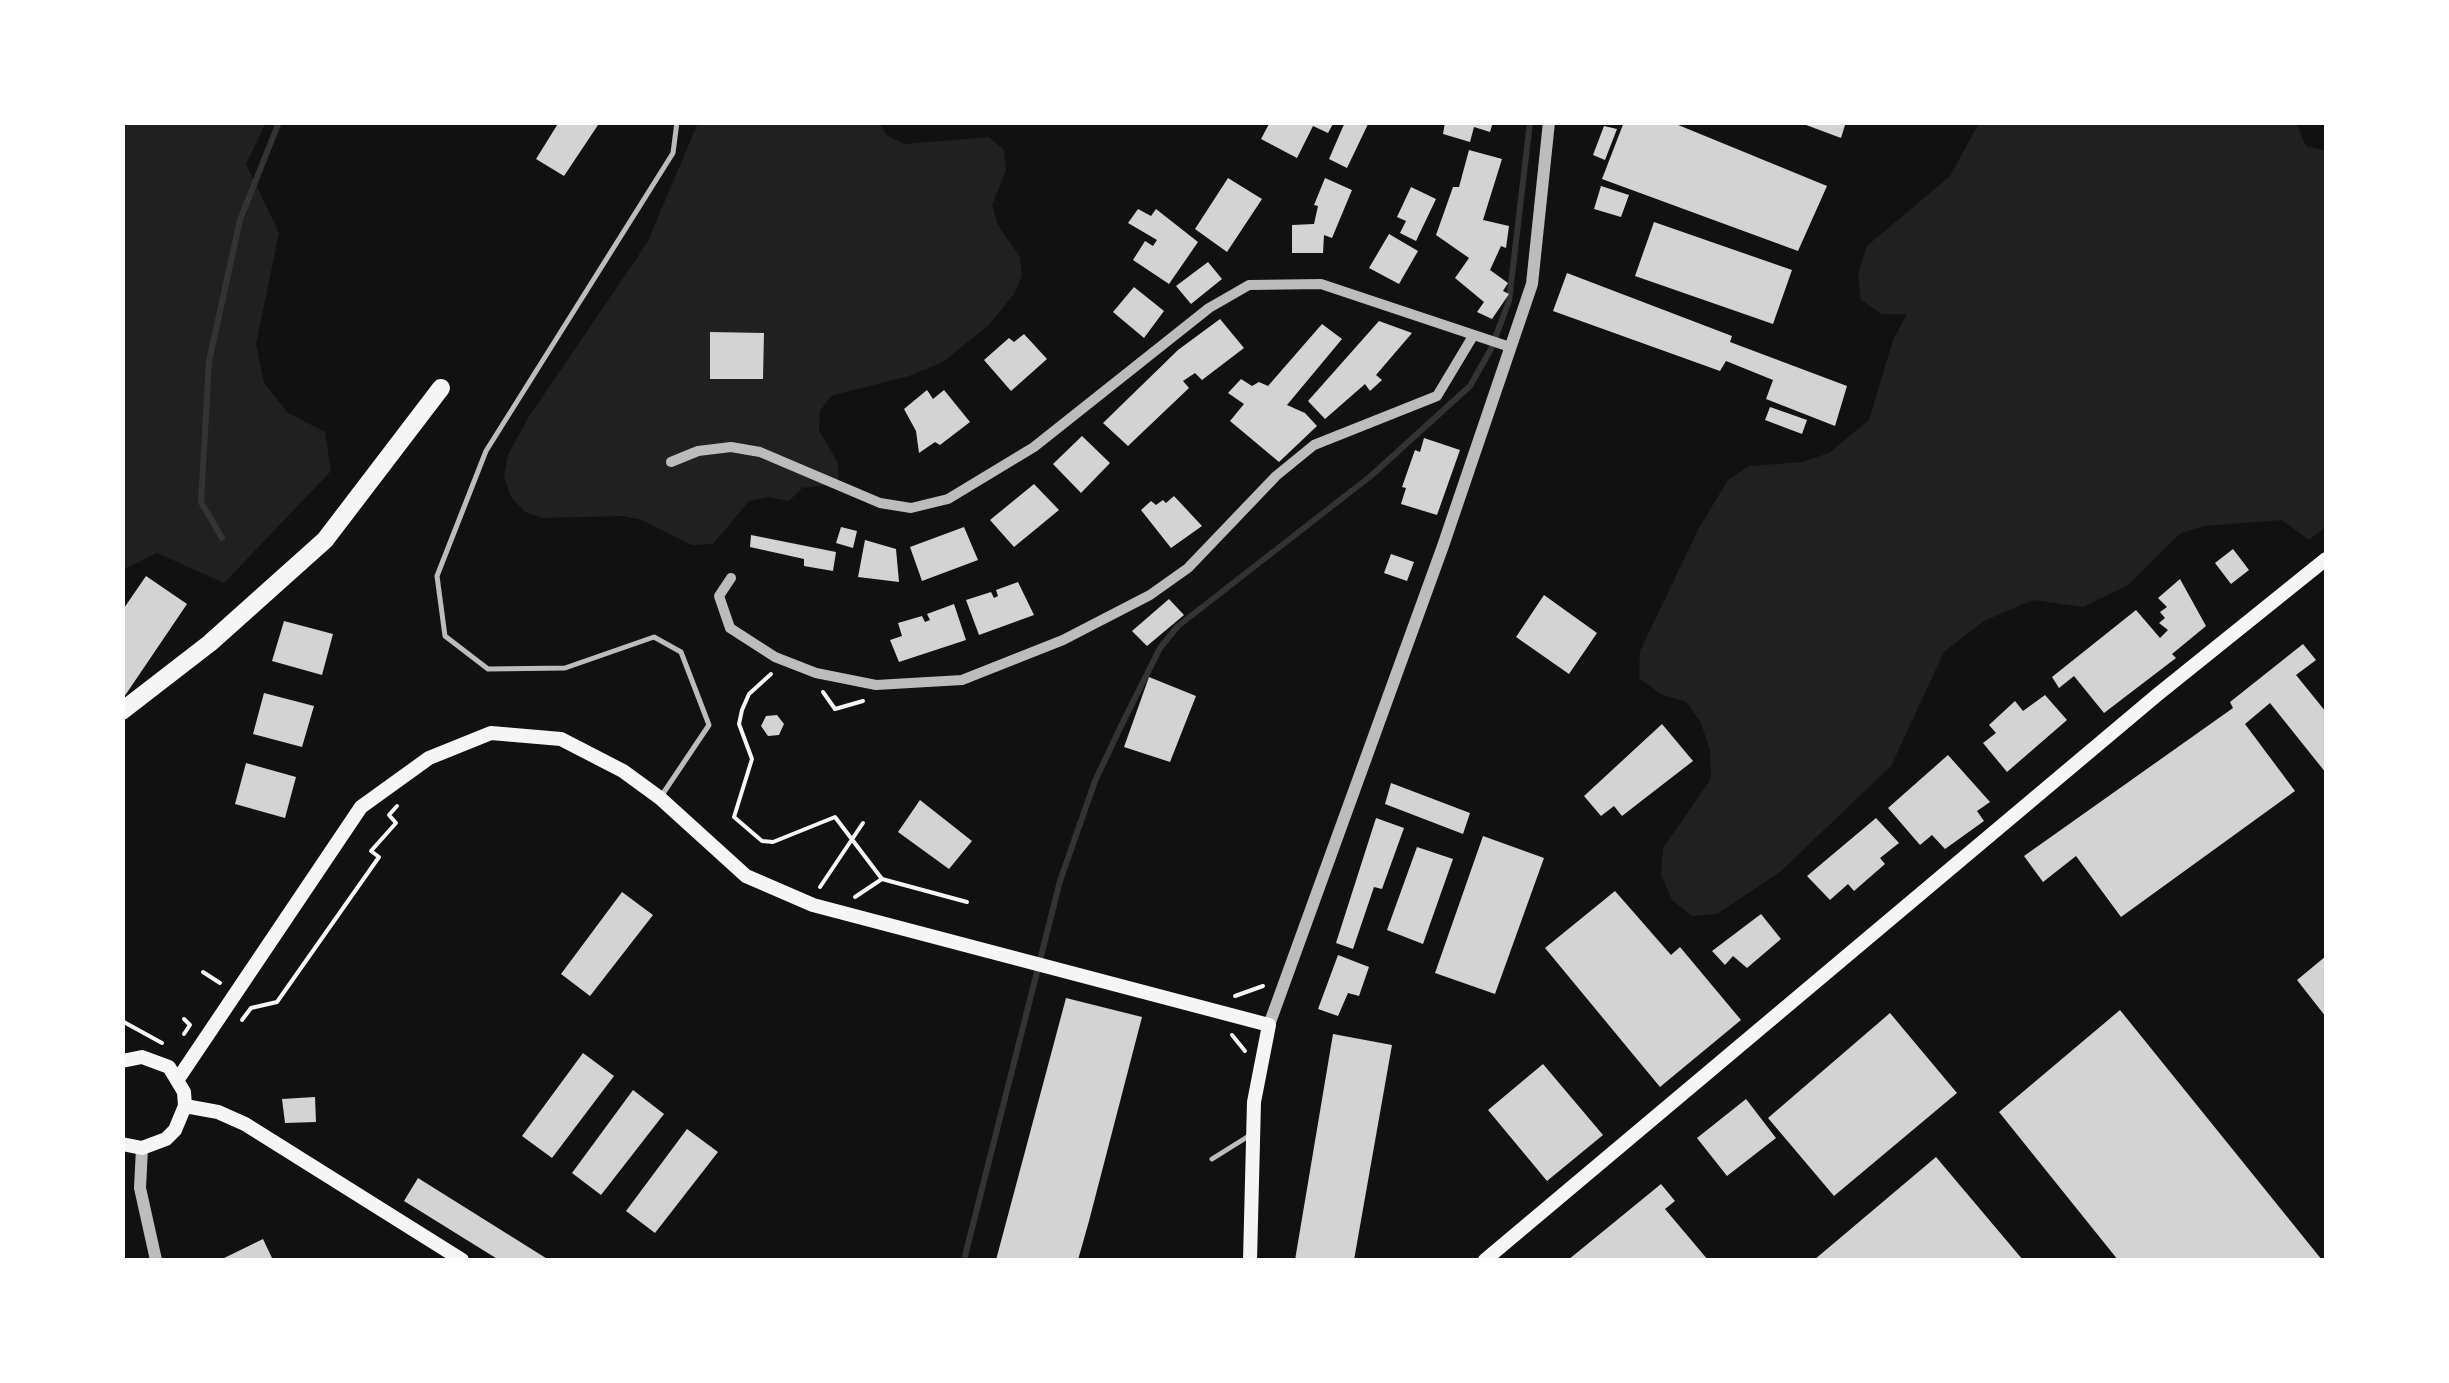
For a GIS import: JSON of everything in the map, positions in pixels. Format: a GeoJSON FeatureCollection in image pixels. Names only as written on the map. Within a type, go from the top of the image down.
{"type":"FeatureCollection","features":[{"type":"Feature","properties":{"kind":"highway"},"geometry":{"type":"LineString","coordinates":[[122,711],[210,643],[325,540],[441,388]]}},
{"type":"Feature","properties":{"kind":"main road"},"geometry":{"type":"LineString","coordinates":[[1485,1260],[2157,695],[2326,559]]}},
{"type":"Feature","properties":{"kind":"main road"},"geometry":{"type":"LineString","coordinates":[[178,1078],[361,807],[428,758],[491,733],[561,739],[624,771],[660,798],[746,876],[844,914],[1269,1025],[1254,1102],[1250,1260]]}},
{"type":"Feature","properties":{"kind":"main road"},"geometry":{"type":"LineString","coordinates":[[122,1061],[156,1060],[178,1078],[184,1106],[175,1130],[154,1146],[122,1144]]}},
{"type":"Feature","properties":{"kind":"main road"},"geometry":{"type":"LineString","coordinates":[[184,1106],[218,1112],[245,1124],[462,1260]]}},
{"type":"Feature","properties":{"kind":"street"},"geometry":{"type":"LineString","coordinates":[[1269,1025],[1532,284],[1549,122]]}},
{"type":"Feature","properties":{"kind":"street"},"geometry":{"type":"LineString","coordinates":[[671,462],[698,450],[731,446],[760,452],[880,503],[910,508],[948,499],[1034,447],[1209,308],[1249,285],[1321,284],[1510,347]]}},
{"type":"Feature","properties":{"kind":"street"},"geometry":{"type":"LineString","coordinates":[[731,578],[720,596],[730,628],[775,656],[816,672],[876,685],[962,680],[1063,640],[1150,595],[1188,568],[1276,476],[1314,445],[1437,396],[1476,336]]}},
{"type":"Feature","properties":{"kind":"street"},"geometry":{"type":"LineString","coordinates":[[142,1148],[140,1188],[156,1260]]}},
{"type":"Feature","properties":{"kind":"lane"},"geometry":{"type":"LineString","coordinates":[[660,798],[709,724],[681,652],[654,636],[565,668],[488,669],[444,636],[437,576],[486,452],[672,153],[678,122]]}},
{"type":"Feature","properties":{"kind":"lane"},"geometry":{"type":"LineString","coordinates":[[1212,1159],[1254,1133]]}},
{"type":"Feature","properties":{"kind":"path"},"geometry":{"type":"LineString","coordinates":[[774,672],[762,678],[742,710],[739,724],[752,759],[734,817],[762,841],[806,831],[835,817],[882,879],[967,902]]}},
{"type":"Feature","properties":{"kind":"path"},"geometry":{"type":"LineString","coordinates":[[813,681],[835,709],[865,700]]}},
{"type":"Feature","properties":{"kind":"path"},"geometry":{"type":"LineString","coordinates":[[371,851],[396,824],[389,815],[403,800]]}},
{"type":"Feature","properties":{"kind":"path"},"geometry":{"type":"LineString","coordinates":[[817,891],[863,823]]}},
{"type":"Feature","properties":{"kind":"path"},"geometry":{"type":"LineString","coordinates":[[248,1012],[278,1002],[379,858],[358,844]]}},
{"type":"Feature","properties":{"kind":"path"},"geometry":{"type":"LineString","coordinates":[[844,914],[858,890],[882,879]]}},
{"type":"Feature","properties":{"kind":"path"},"geometry":{"type":"LineString","coordinates":[[203,972],[220,983]]}},
{"type":"Feature","properties":{"kind":"path"},"geometry":{"type":"LineString","coordinates":[[1228,995],[1245,994],[1267,983]]}},
{"type":"Feature","properties":{"kind":"path"},"geometry":{"type":"LineString","coordinates":[[184,1019],[190,1025],[187,1035]]}},
{"type":"Feature","properties":{"kind":"path"},"geometry":{"type":"LineString","coordinates":[[122,1020],[175,1050]]}},
{"type":"Feature","properties":{"kind":"path"},"geometry":{"type":"LineString","coordinates":[[1224,1031],[1243,1046],[1247,1056]]}},
{"type":"Feature","properties":{"kind":"shaded area"},"geometry":{"type":"Polygon","coordinates":[[[123,122],[266,123],[246,164],[279,233],[256,344],[264,383],[288,413],[325,432],[331,471],[224,583],[157,553],[123,570],[123,122]]]}},
{"type":"Feature","properties":{"kind":"shaded area"},"geometry":{"type":"Polygon","coordinates":[[[698,123],[880,123],[886,135],[904,144],[989,137],[1004,150],[1006,170],[992,205],[998,225],[1020,257],[1022,276],[1014,294],[989,325],[943,362],[909,376],[831,396],[820,411],[819,430],[838,463],[838,483],[802,488],[789,501],[769,497],[749,501],[713,544],[692,545],[642,520],[623,516],[543,518],[525,512],[511,497],[504,476],[508,455],[528,418],[647,243],[698,123]]]}},
{"type":"Feature","properties":{"kind":"shaded area"},"geometry":{"type":"Polygon","coordinates":[[[1979,123],[2296,123],[2306,146],[2326,151],[2326,527],[2309,540],[2282,520],[2205,526],[2181,533],[2128,585],[2083,607],[2033,600],[1984,621],[1944,652],[1891,766],[1780,872],[1717,914],[1692,916],[1672,900],[1661,874],[1663,848],[1711,779],[1710,750],[1701,723],[1686,702],[1661,694],[1639,678],[1640,651],[1699,528],[1728,480],[1749,466],[1802,462],[1829,453],[1869,420],[1893,340],[1907,314],[1882,314],[1861,300],[1858,273],[1867,246],[1950,176],[1979,123]]]}},
{"type":"Feature","properties":{"kind":"building"},"geometry":{"type":"Polygon","coordinates":[[[559,122],[600,122],[564,176],[536,159],[559,122]]]}},
{"type":"Feature","properties":{"kind":"building"},"geometry":{"type":"Polygon","coordinates":[[[1270,122],[1334,122],[1328,133],[1313,126],[1297,158],[1261,139],[1270,122]]]}},
{"type":"Feature","properties":{"kind":"building"},"geometry":{"type":"Polygon","coordinates":[[[1345,122],[1369,122],[1347,168],[1329,159],[1345,122]]]}},
{"type":"Feature","properties":{"kind":"building"},"geometry":{"type":"Polygon","coordinates":[[[1445,122],[1493,122],[1490,132],[1474,127],[1470,142],[1443,134],[1445,122]]]}},
{"type":"Feature","properties":{"kind":"building"},"geometry":{"type":"Polygon","coordinates":[[[1624,122],[1671,122],[1827,186],[1798,251],[1602,179],[1624,122]]]}},
{"type":"Feature","properties":{"kind":"building"},"geometry":{"type":"Polygon","coordinates":[[[1798,122],[1846,122],[1841,138],[1798,122]]]}},
{"type":"Feature","properties":{"kind":"building"},"geometry":{"type":"Polygon","coordinates":[[[1604,126],[1617,129],[1605,160],[1593,155],[1604,126]]]}},
{"type":"Feature","properties":{"kind":"building"},"geometry":{"type":"Polygon","coordinates":[[[1469,150],[1502,159],[1483,220],[1509,226],[1506,248],[1501,246],[1490,270],[1508,283],[1503,291],[1509,294],[1492,319],[1477,312],[1484,302],[1455,278],[1469,258],[1436,235],[1453,187],[1459,187],[1469,150]]]}},
{"type":"Feature","properties":{"kind":"building"},"geometry":{"type":"Polygon","coordinates":[[[1228,178],[1262,199],[1227,252],[1195,229],[1228,178]]]}},
{"type":"Feature","properties":{"kind":"building"},"geometry":{"type":"Polygon","coordinates":[[[1325,178],[1352,190],[1332,238],[1324,235],[1323,253],[1292,253],[1292,225],[1314,224],[1318,206],[1314,205],[1325,178]]]}},
{"type":"Feature","properties":{"kind":"building"},"geometry":{"type":"Polygon","coordinates":[[[1601,186],[1629,195],[1621,217],[1594,209],[1601,186]]]}},
{"type":"Feature","properties":{"kind":"building"},"geometry":{"type":"Polygon","coordinates":[[[1411,187],[1436,199],[1416,241],[1400,233],[1406,221],[1397,217],[1411,187]]]}},
{"type":"Feature","properties":{"kind":"building"},"geometry":{"type":"Polygon","coordinates":[[[1138,209],[1151,216],[1156,209],[1198,242],[1169,284],[1133,260],[1145,241],[1153,246],[1157,240],[1128,223],[1138,209]]]}},
{"type":"Feature","properties":{"kind":"building"},"geometry":{"type":"Polygon","coordinates":[[[1654,222],[1792,270],[1773,324],[1635,276],[1654,222]]]}},
{"type":"Feature","properties":{"kind":"building"},"geometry":{"type":"Polygon","coordinates":[[[1389,234],[1418,251],[1399,284],[1369,268],[1389,234]]]}},
{"type":"Feature","properties":{"kind":"building"},"geometry":{"type":"Polygon","coordinates":[[[1208,262],[1222,279],[1191,304],[1176,286],[1208,262]]]}},
{"type":"Feature","properties":{"kind":"building"},"geometry":{"type":"Polygon","coordinates":[[[1567,273],[1732,336],[1730,342],[1847,386],[1835,426],[1766,399],[1773,380],[1726,361],[1720,371],[1553,311],[1567,273]]]}},
{"type":"Feature","properties":{"kind":"building"},"geometry":{"type":"Polygon","coordinates":[[[1134,287],[1164,311],[1144,338],[1113,312],[1134,287]]]}},
{"type":"Feature","properties":{"kind":"building"},"geometry":{"type":"Polygon","coordinates":[[[1220,319],[1244,348],[1202,380],[1195,373],[1183,381],[1189,388],[1128,446],[1103,423],[1178,350],[1220,319]]]}},
{"type":"Feature","properties":{"kind":"building"},"geometry":{"type":"Polygon","coordinates":[[[1379,321],[1412,333],[1376,375],[1382,380],[1370,391],[1365,384],[1325,419],[1308,401],[1379,321]]]}},
{"type":"Feature","properties":{"kind":"building"},"geometry":{"type":"Polygon","coordinates":[[[1322,324],[1342,339],[1287,405],[1305,413],[1317,426],[1279,462],[1230,421],[1244,404],[1228,393],[1241,379],[1252,386],[1259,382],[1268,386],[1322,324]]]}},
{"type":"Feature","properties":{"kind":"building"},"geometry":{"type":"Polygon","coordinates":[[[710,332],[764,333],[763,379],[710,379],[710,332]]]}},
{"type":"Feature","properties":{"kind":"building"},"geometry":{"type":"Polygon","coordinates":[[[1024,334],[1047,359],[1011,391],[984,360],[1009,338],[1014,342],[1024,334]]]}},
{"type":"Feature","properties":{"kind":"building"},"geometry":{"type":"Polygon","coordinates":[[[927,390],[933,399],[944,390],[970,422],[940,445],[935,442],[919,453],[916,431],[904,409],[927,390]]]}},
{"type":"Feature","properties":{"kind":"building"},"geometry":{"type":"Polygon","coordinates":[[[1770,407],[1807,420],[1802,434],[1765,420],[1770,407]]]}},
{"type":"Feature","properties":{"kind":"building"},"geometry":{"type":"Polygon","coordinates":[[[1082,436],[1110,463],[1081,493],[1053,464],[1082,436]]]}},
{"type":"Feature","properties":{"kind":"building"},"geometry":{"type":"Polygon","coordinates":[[[1424,438],[1460,450],[1437,515],[1401,504],[1406,488],[1402,487],[1415,450],[1420,452],[1424,438]]]}},
{"type":"Feature","properties":{"kind":"building"},"geometry":{"type":"Polygon","coordinates":[[[1034,484],[1059,510],[1014,547],[990,520],[1034,484]]]}},
{"type":"Feature","properties":{"kind":"building"},"geometry":{"type":"Polygon","coordinates":[[[1174,496],[1202,526],[1171,548],[1141,510],[1151,501],[1156,505],[1163,500],[1166,503],[1174,496]]]}},
{"type":"Feature","properties":{"kind":"building"},"geometry":{"type":"Polygon","coordinates":[[[841,527],[857,531],[853,548],[836,543],[841,527]]]}},
{"type":"Feature","properties":{"kind":"building"},"geometry":{"type":"Polygon","coordinates":[[[964,527],[978,560],[922,581],[910,547],[964,527]]]}},
{"type":"Feature","properties":{"kind":"building"},"geometry":{"type":"Polygon","coordinates":[[[751,535],[836,552],[833,571],[804,566],[804,559],[750,547],[751,535]]]}},
{"type":"Feature","properties":{"kind":"building"},"geometry":{"type":"Polygon","coordinates":[[[865,540],[896,549],[899,582],[858,577],[865,540]]]}},
{"type":"Feature","properties":{"kind":"building"},"geometry":{"type":"Polygon","coordinates":[[[2233,549],[2249,570],[2231,584],[2215,563],[2233,549]]]}},
{"type":"Feature","properties":{"kind":"building"},"geometry":{"type":"Polygon","coordinates":[[[1391,554],[1414,562],[1407,581],[1384,573],[1391,554]]]}},
{"type":"Feature","properties":{"kind":"building"},"geometry":{"type":"Polygon","coordinates":[[[146,576],[187,604],[122,700],[122,611],[146,576]]]}},
{"type":"Feature","properties":{"kind":"building"},"geometry":{"type":"Polygon","coordinates":[[[2180,579],[2206,626],[2172,654],[2176,658],[2104,713],[2074,676],[2059,688],[2052,677],[2136,610],[2160,638],[2168,630],[2159,623],[2165,618],[2160,612],[2167,607],[2158,598],[2180,579]]]}},
{"type":"Feature","properties":{"kind":"building"},"geometry":{"type":"Polygon","coordinates":[[[1018,582],[1034,615],[979,635],[966,600],[991,592],[994,598],[998,596],[996,590],[1018,582]]]}},
{"type":"Feature","properties":{"kind":"building"},"geometry":{"type":"Polygon","coordinates":[[[1544,595],[1597,633],[1569,674],[1516,637],[1544,595]]]}},
{"type":"Feature","properties":{"kind":"building"},"geometry":{"type":"Polygon","coordinates":[[[1169,599],[1184,615],[1147,646],[1132,631],[1169,599]]]}},
{"type":"Feature","properties":{"kind":"building"},"geometry":{"type":"Polygon","coordinates":[[[954,604],[966,640],[899,662],[890,640],[902,636],[898,623],[922,616],[925,622],[930,620],[927,614],[954,604]]]}},
{"type":"Feature","properties":{"kind":"building"},"geometry":{"type":"Polygon","coordinates":[[[284,621],[333,634],[322,675],[272,661],[284,621]]]}},
{"type":"Feature","properties":{"kind":"building"},"geometry":{"type":"Polygon","coordinates":[[[2303,644],[2316,660],[2296,675],[2326,712],[2326,773],[2270,703],[2245,724],[2295,791],[2121,917],[2076,856],[2043,882],[2024,856],[2233,708],[2230,702],[2303,644]]]}},
{"type":"Feature","properties":{"kind":"building"},"geometry":{"type":"Polygon","coordinates":[[[1149,677],[1196,696],[1170,762],[1124,747],[1149,677]]]}},
{"type":"Feature","properties":{"kind":"building"},"geometry":{"type":"Polygon","coordinates":[[[264,693],[314,706],[302,747],[253,734],[264,693]]]}},
{"type":"Feature","properties":{"kind":"building"},"geometry":{"type":"Polygon","coordinates":[[[2045,695],[2067,720],[2007,772],[1983,743],[1996,733],[1989,725],[2015,701],[2023,711],[2045,695]]]}},
{"type":"Feature","properties":{"kind":"building"},"geometry":{"type":"Polygon","coordinates":[[[777,715],[784,724],[779,735],[768,736],[761,726],[766,716],[777,715]]]}},
{"type":"Feature","properties":{"kind":"building"},"geometry":{"type":"Polygon","coordinates":[[[1662,724],[1693,761],[1622,816],[1614,806],[1601,816],[1584,796],[1662,724]]]}},
{"type":"Feature","properties":{"kind":"building"},"geometry":{"type":"Polygon","coordinates":[[[1948,755],[1990,802],[1977,811],[1984,821],[1945,849],[1932,835],[1920,845],[1888,808],[1948,755]]]}},
{"type":"Feature","properties":{"kind":"building"},"geometry":{"type":"Polygon","coordinates":[[[246,763],[296,777],[285,818],[235,804],[246,763]]]}},
{"type":"Feature","properties":{"kind":"building"},"geometry":{"type":"Polygon","coordinates":[[[1391,783],[1470,813],[1463,834],[1385,804],[1391,783]]]}},
{"type":"Feature","properties":{"kind":"building"},"geometry":{"type":"Polygon","coordinates":[[[920,800],[972,841],[949,869],[898,832],[920,800]]]}},
{"type":"Feature","properties":{"kind":"building"},"geometry":{"type":"Polygon","coordinates":[[[1376,818],[1404,828],[1382,889],[1374,887],[1353,949],[1336,943],[1376,818]]]}},
{"type":"Feature","properties":{"kind":"building"},"geometry":{"type":"Polygon","coordinates":[[[1876,818],[1899,843],[1880,858],[1885,864],[1854,891],[1848,884],[1830,900],[1807,876],[1876,818]]]}},
{"type":"Feature","properties":{"kind":"building"},"geometry":{"type":"Polygon","coordinates":[[[1483,836],[1544,858],[1495,994],[1435,973],[1483,836]]]}},
{"type":"Feature","properties":{"kind":"building"},"geometry":{"type":"Polygon","coordinates":[[[1417,847],[1453,859],[1423,944],[1387,930],[1417,847]]]}},
{"type":"Feature","properties":{"kind":"building"},"geometry":{"type":"Polygon","coordinates":[[[1615,891],[1671,955],[1680,947],[1741,1020],[1660,1087],[1545,948],[1615,891]]]}},
{"type":"Feature","properties":{"kind":"building"},"geometry":{"type":"Polygon","coordinates":[[[622,892],[653,915],[590,996],[561,974],[622,892]]]}},
{"type":"Feature","properties":{"kind":"building"},"geometry":{"type":"Polygon","coordinates":[[[1761,914],[1781,939],[1747,968],[1733,956],[1725,965],[1712,951],[1761,914]]]}},
{"type":"Feature","properties":{"kind":"building"},"geometry":{"type":"Polygon","coordinates":[[[1338,955],[1369,967],[1359,996],[1348,993],[1338,1016],[1318,1009],[1338,955]]]}},
{"type":"Feature","properties":{"kind":"building"},"geometry":{"type":"Polygon","coordinates":[[[2326,956],[2326,1017],[2297,980],[2326,956]]]}},
{"type":"Feature","properties":{"kind":"building"},"geometry":{"type":"Polygon","coordinates":[[[1066,998],[1142,1017],[1089,1221],[1078,1260],[996,1260],[1066,998]]]}},
{"type":"Feature","properties":{"kind":"building"},"geometry":{"type":"Polygon","coordinates":[[[2120,1010],[2322,1260],[2118,1260],[1999,1112],[2120,1010]]]}},
{"type":"Feature","properties":{"kind":"building"},"geometry":{"type":"Polygon","coordinates":[[[1890,1013],[1957,1093],[1834,1196],[1768,1118],[1890,1013]]]}},
{"type":"Feature","properties":{"kind":"building"},"geometry":{"type":"Polygon","coordinates":[[[1333,1034],[1392,1045],[1354,1260],[1295,1260],[1333,1034]]]}},
{"type":"Feature","properties":{"kind":"building"},"geometry":{"type":"Polygon","coordinates":[[[583,1053],[614,1076],[552,1158],[522,1136],[583,1053]]]}},
{"type":"Feature","properties":{"kind":"building"},"geometry":{"type":"Polygon","coordinates":[[[1543,1064],[1603,1135],[1547,1181],[1488,1110],[1543,1064]]]}},
{"type":"Feature","properties":{"kind":"building"},"geometry":{"type":"Polygon","coordinates":[[[633,1090],[664,1114],[601,1195],[572,1173],[633,1090]]]}},
{"type":"Feature","properties":{"kind":"building"},"geometry":{"type":"Polygon","coordinates":[[[315,1097],[316,1122],[285,1123],[282,1099],[315,1097]]]}},
{"type":"Feature","properties":{"kind":"building"},"geometry":{"type":"Polygon","coordinates":[[[1746,1099],[1776,1138],[1727,1176],[1697,1138],[1746,1099]]]}},
{"type":"Feature","properties":{"kind":"building"},"geometry":{"type":"Polygon","coordinates":[[[687,1129],[718,1152],[655,1233],[626,1211],[687,1129]]]}},
{"type":"Feature","properties":{"kind":"building"},"geometry":{"type":"Polygon","coordinates":[[[1936,1157],[2023,1260],[1814,1260],[1936,1157]]]}},
{"type":"Feature","properties":{"kind":"building"},"geometry":{"type":"Polygon","coordinates":[[[418,1178],[549,1260],[499,1260],[404,1201],[418,1178]]]}},
{"type":"Feature","properties":{"kind":"building"},"geometry":{"type":"Polygon","coordinates":[[[1661,1184],[1675,1201],[1665,1209],[1708,1260],[1568,1260],[1661,1184]]]}},
{"type":"Feature","properties":{"kind":"building"},"geometry":{"type":"Polygon","coordinates":[[[263,1239],[273,1260],[220,1260],[263,1239]]]}},
{"type":"Feature","properties":{"kind":"waterway"},"geometry":{"type":"LineString","coordinates":[[222,538],[201,502],[209,361],[240,220],[279,122]]}},
{"type":"Feature","properties":{"kind":"waterway"},"geometry":{"type":"LineString","coordinates":[[964,1260],[1060,881],[1095,781],[1123,722],[1160,648],[1178,626],[1372,475],[1470,386],[1491,349],[1509,301],[1530,122]]}}]}
